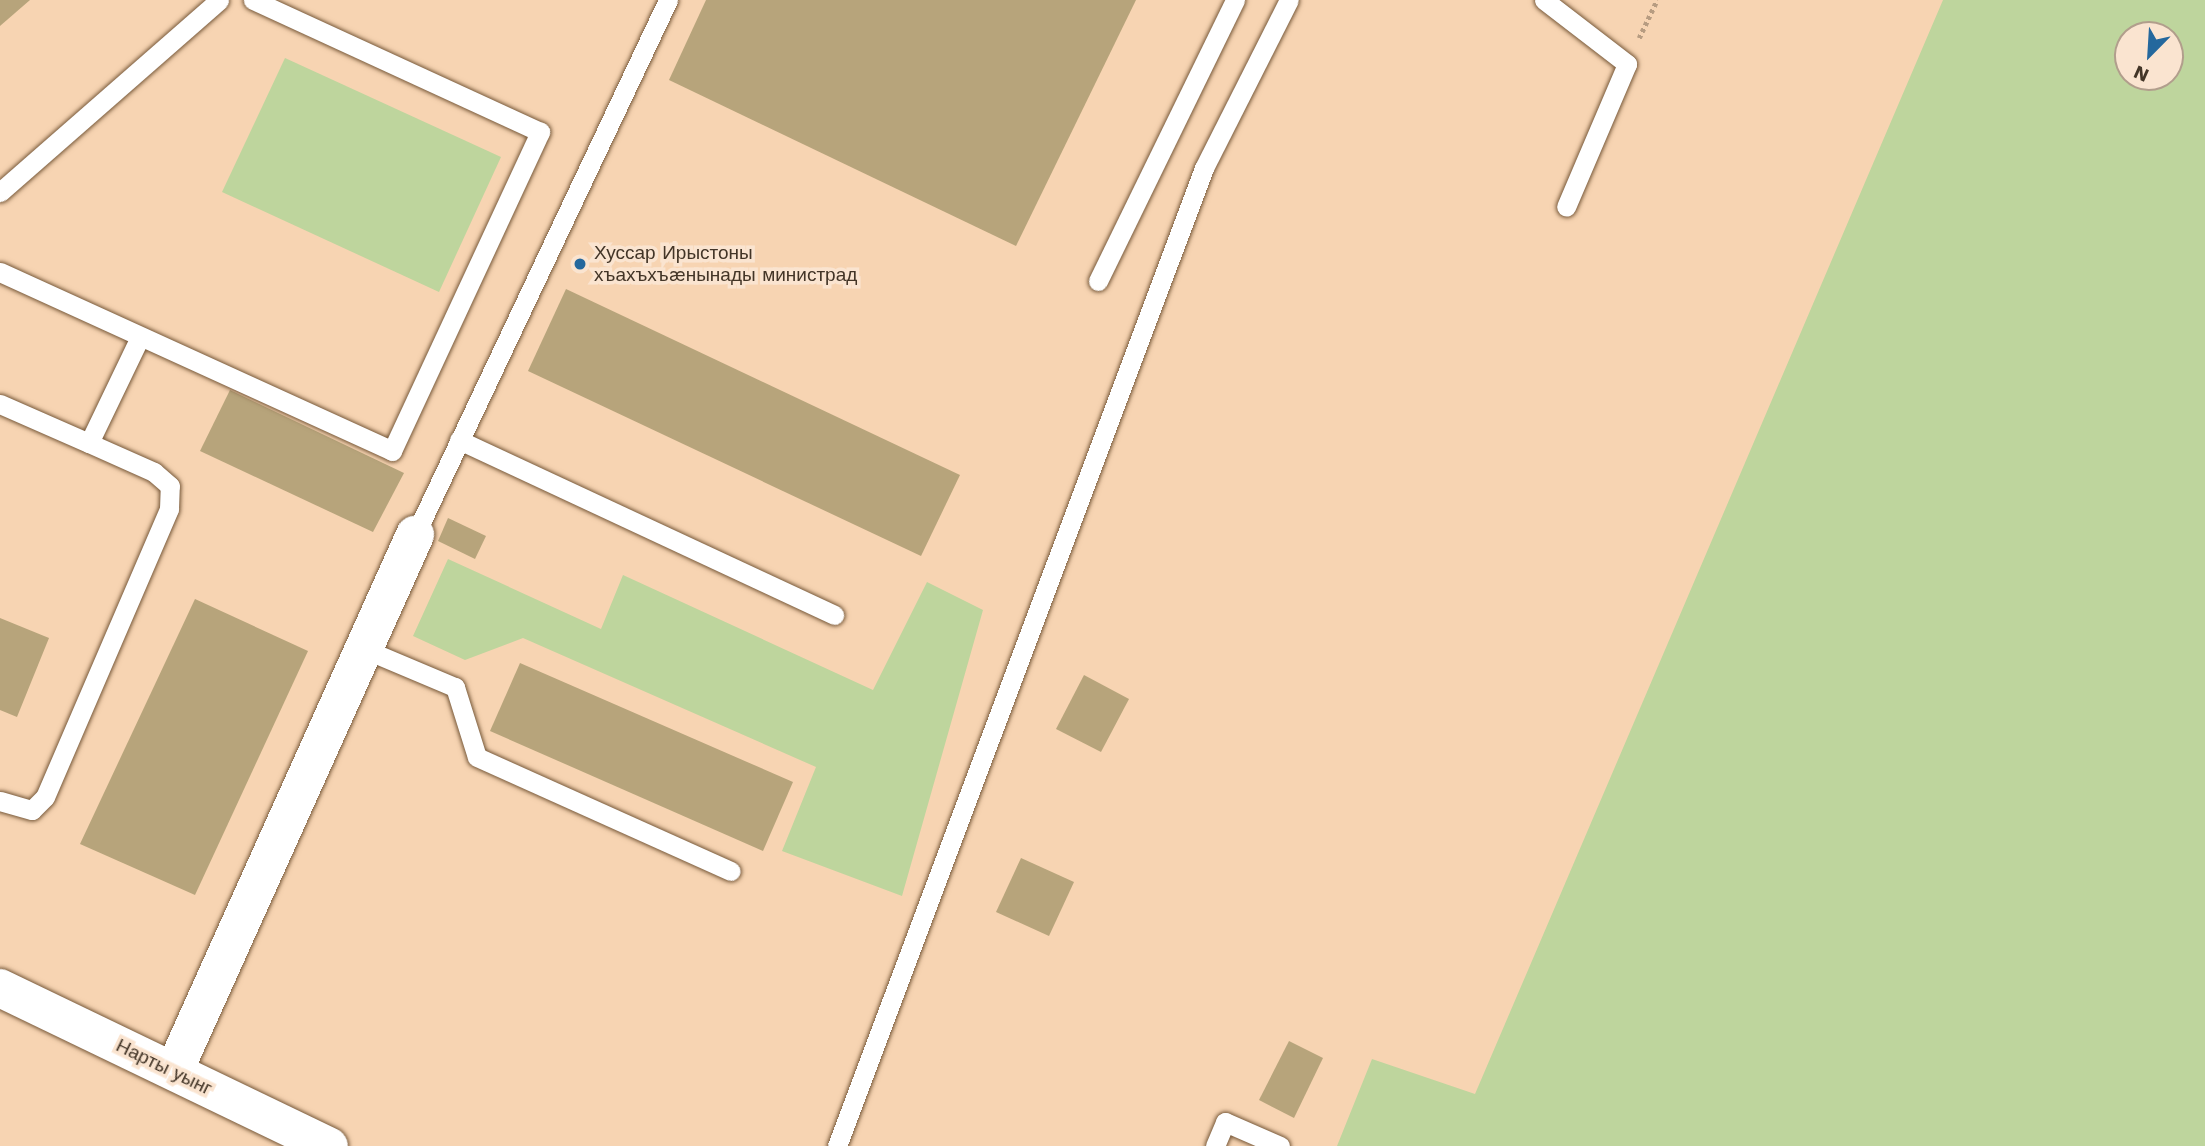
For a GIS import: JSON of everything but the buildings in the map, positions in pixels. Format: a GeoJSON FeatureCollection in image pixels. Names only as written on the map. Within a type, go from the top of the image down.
{"type":"FeatureCollection","features":[{"type":"Feature","properties":{"kind":"street"},"geometry":{"type":"LineString","coordinates":[[174,1071],[415,535]]}},
{"type":"Feature","properties":{"kind":"street","name":"Нарты уынг"},"geometry":{"type":"LineString","coordinates":[[0,988],[329,1146]]}},
{"type":"Feature","properties":{"kind":"lane"},"geometry":{"type":"LineString","coordinates":[[0,192],[219,0]]}},
{"type":"Feature","properties":{"kind":"lane"},"geometry":{"type":"LineString","coordinates":[[0,272],[392,451],[540,132],[253,0]]}},
{"type":"Feature","properties":{"kind":"lane"},"geometry":{"type":"LineString","coordinates":[[415,535],[668,0]]}},
{"type":"Feature","properties":{"kind":"lane"},"geometry":{"type":"LineString","coordinates":[[1098,281],[1235,0]]}},
{"type":"Feature","properties":{"kind":"lane"},"geometry":{"type":"LineString","coordinates":[[837,1146],[1204,168],[1289,0]]}},
{"type":"Feature","properties":{"kind":"lane"},"geometry":{"type":"LineString","coordinates":[[1544,0],[1627,64],[1566,207]]}},
{"type":"Feature","properties":{"kind":"lane"},"geometry":{"type":"LineString","coordinates":[[89,443],[140,337]]}},
{"type":"Feature","properties":{"kind":"lane"},"geometry":{"type":"LineString","coordinates":[[0,404],[154,472],[170,486],[169,509],[45,797],[32,810],[0,801]]}},
{"type":"Feature","properties":{"kind":"lane"},"geometry":{"type":"LineString","coordinates":[[459,440],[834,615]]}},
{"type":"Feature","properties":{"kind":"lane"},"geometry":{"type":"LineString","coordinates":[[362,648],[455,687],[477,757],[732,871]]}},
{"type":"Feature","properties":{"kind":"lane"},"geometry":{"type":"LineString","coordinates":[[1214,1146],[1225,1122],[1280,1146]]}},
{"type":"Feature","properties":{"kind":"path"},"geometry":{"type":"LineString","coordinates":[[1627,64],[1657,0]]}},
{"type":"Feature","properties":{"kind":"green space"},"geometry":{"type":"Polygon","coordinates":[[[1943,0],[2205,0],[2205,1146],[1337,1146],[1372,1059],[1475,1094],[1943,0]]]}},
{"type":"Feature","properties":{"kind":"green space"},"geometry":{"type":"Polygon","coordinates":[[[285,58],[501,157],[439,292],[222,192],[285,58]]]}},
{"type":"Feature","properties":{"kind":"green space"},"geometry":{"type":"Polygon","coordinates":[[[448,559],[601,629],[623,575],[873,690],[927,582],[983,610],[902,896],[782,851],[816,767],[523,638],[465,660],[413,636],[448,559]]]}},
{"type":"Feature","properties":{"kind":"place","name":"Хуссар Ирыстоны хъахъхъæнынады министрад"},"geometry":{"type":"Point","coordinates":[580,264]}}]}
